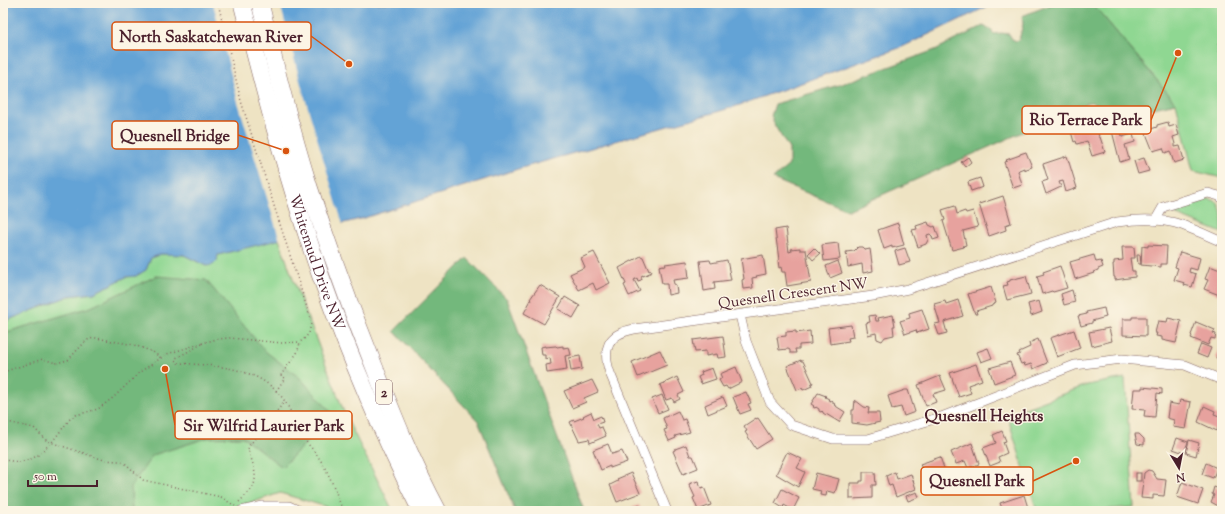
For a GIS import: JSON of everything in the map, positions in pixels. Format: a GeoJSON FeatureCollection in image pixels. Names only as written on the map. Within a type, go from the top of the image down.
{"type":"FeatureCollection","features":[{"type":"Feature","properties":{"kind":"highway","name":"Whitemud Drive NW"},"geometry":{"type":"LineString","coordinates":[[242,3],[263,85],[298,208],[320,274],[356,368],[378,420],[421,511]]}},
{"type":"Feature","properties":{"kind":"highway","name":"Whitemud Drive NW"},"geometry":{"type":"LineString","coordinates":[[260,3],[288,114],[309,186],[337,270],[389,405],[406,445],[438,511]]}},
{"type":"Feature","properties":{"kind":"street"},"geometry":{"type":"LineString","coordinates":[[1156,221],[1163,207],[1208,193],[1221,197]]}},
{"type":"Feature","properties":{"kind":"street","name":"Quesnell Crescent NW"},"geometry":{"type":"LineString","coordinates":[[667,511],[610,374],[607,359],[607,348],[617,335],[628,330],[873,296],[908,288],[1117,222],[1143,220],[1170,222],[1182,225],[1222,242]]}},
{"type":"Feature","properties":{"kind":"street"},"geometry":{"type":"LineString","coordinates":[[740,315],[746,341],[770,402],[790,425],[833,439],[868,439],[944,416],[1075,365],[1122,359],[1185,365],[1222,380]]}},
{"type":"Feature","properties":{"kind":"street"},"geometry":{"type":"LineString","coordinates":[[241,511],[263,506],[289,506],[300,511]]}},
{"type":"Feature","properties":{"kind":"path"},"geometry":{"type":"LineString","coordinates":[[3,460],[20,462],[37,456],[52,442],[70,419],[76,415],[102,407],[140,372],[161,358],[218,339],[230,338],[282,343],[300,342],[309,333],[311,323],[310,316],[241,101],[218,3]]}},
{"type":"Feature","properties":{"kind":"path"},"geometry":{"type":"LineString","coordinates":[[1222,36],[1218,43],[1222,68]]}},
{"type":"Feature","properties":{"kind":"path"},"geometry":{"type":"LineString","coordinates":[[1222,75],[1219,101],[1222,117]]}},
{"type":"Feature","properties":{"kind":"path"},"geometry":{"type":"LineString","coordinates":[[1221,197],[1222,159]]}},
{"type":"Feature","properties":{"kind":"path"},"geometry":{"type":"LineString","coordinates":[[3,372],[43,359],[56,363],[68,360],[89,339],[96,338],[134,345],[153,352],[161,358]]}},
{"type":"Feature","properties":{"kind":"path"},"geometry":{"type":"LineString","coordinates":[[206,342],[176,358],[176,362],[237,369],[256,376],[276,391],[285,401],[302,436],[320,459],[329,476],[343,511]]}},
{"type":"Feature","properties":{"kind":"path"},"geometry":{"type":"LineString","coordinates":[[276,391],[285,378],[281,375],[299,350],[300,342]]}},
{"type":"Feature","properties":{"kind":"path"},"geometry":{"type":"LineString","coordinates":[[3,421],[34,428],[47,441],[104,460],[119,461],[126,464],[143,480],[221,497],[235,506],[251,489],[256,480],[254,467],[248,449],[249,446],[285,401]]}},
{"type":"Feature","properties":{"kind":"green space"},"geometry":{"type":"Polygon","coordinates":[[[1055,3],[1092,3],[1176,103],[1131,113],[1090,102],[848,210],[773,179],[789,165],[789,149],[775,126],[771,116],[775,104],[842,84],[935,50],[983,26],[992,30],[993,34],[1009,34],[1012,39],[1016,41],[1019,40],[1023,24],[1022,16],[1055,3]]]}},
{"type":"Feature","properties":{"kind":"green space"},"geometry":{"type":"Polygon","coordinates":[[[1092,3],[1222,3],[1222,178],[1193,171],[1176,103],[1092,3]]]}},
{"type":"Feature","properties":{"kind":"green space"},"geometry":{"type":"Polygon","coordinates":[[[1206,199],[1217,202],[1219,206],[1222,216],[1222,233],[1175,214],[1175,210],[1177,209],[1206,199]]]}},
{"type":"Feature","properties":{"kind":"green space"},"geometry":{"type":"Polygon","coordinates":[[[279,239],[346,417],[393,511],[330,511],[327,507],[280,493],[231,511],[3,511],[3,322],[69,296],[94,293],[126,277],[136,276],[146,270],[151,258],[161,254],[184,255],[206,266],[218,255],[279,239]]]}},
{"type":"Feature","properties":{"kind":"green space"},"geometry":{"type":"Polygon","coordinates":[[[467,258],[507,299],[584,511],[515,511],[478,421],[394,331],[467,258]]]}},
{"type":"Feature","properties":{"kind":"green space"},"geometry":{"type":"Polygon","coordinates":[[[156,276],[206,280],[265,351],[300,378],[334,415],[282,467],[243,437],[207,438],[153,455],[131,486],[132,511],[3,511],[3,333],[91,307],[156,276]]]}},
{"type":"Feature","properties":{"kind":"green space"},"geometry":{"type":"Polygon","coordinates":[[[1125,378],[1134,507],[1088,511],[1037,511],[1007,415],[1087,385],[1125,378]]]}},
{"type":"Feature","properties":{"kind":"water"},"geometry":{"type":"Polygon","coordinates":[[[3,3],[995,3],[902,47],[734,107],[518,169],[364,218],[218,255],[217,261],[213,265],[206,266],[184,255],[161,254],[151,258],[146,270],[136,276],[126,277],[94,293],[69,296],[3,322],[3,3]]]}},
{"type":"Feature","properties":{"kind":"pier"},"geometry":{"type":"Polygon","coordinates":[[[213,3],[280,3],[300,81],[343,225],[280,241],[238,102],[213,3]]]}},
{"type":"Feature","properties":{"kind":"building"},"geometry":{"type":"Polygon","coordinates":[[[1085,119],[1086,123],[1095,121],[1105,152],[1092,156],[1087,141],[1077,144],[1076,141],[1074,142],[1070,128],[1076,127],[1074,122],[1085,119]]]}},
{"type":"Feature","properties":{"kind":"building"},"geometry":{"type":"Polygon","coordinates":[[[1168,122],[1169,127],[1176,125],[1179,135],[1173,137],[1175,147],[1180,146],[1184,160],[1174,163],[1170,151],[1165,153],[1163,148],[1153,151],[1145,131],[1157,127],[1157,125],[1168,122]]]}},
{"type":"Feature","properties":{"kind":"building"},"geometry":{"type":"Polygon","coordinates":[[[1121,130],[1122,137],[1133,134],[1135,142],[1125,145],[1129,159],[1120,162],[1112,131],[1121,130]]]}},
{"type":"Feature","properties":{"kind":"building"},"geometry":{"type":"Polygon","coordinates":[[[1026,152],[1032,167],[1024,170],[1024,168],[1018,171],[1022,185],[1013,188],[1004,162],[1026,152]]]}},
{"type":"Feature","properties":{"kind":"building"},"geometry":{"type":"Polygon","coordinates":[[[1067,156],[1077,188],[1066,192],[1063,181],[1059,182],[1061,187],[1046,194],[1042,182],[1048,180],[1043,164],[1067,156]]]}},
{"type":"Feature","properties":{"kind":"building"},"geometry":{"type":"Polygon","coordinates":[[[968,157],[971,162],[965,167],[961,162],[968,157]]]}},
{"type":"Feature","properties":{"kind":"building"},"geometry":{"type":"Polygon","coordinates":[[[1144,158],[1149,171],[1138,174],[1134,161],[1144,158]]]}},
{"type":"Feature","properties":{"kind":"building"},"geometry":{"type":"Polygon","coordinates":[[[980,178],[983,187],[971,191],[968,182],[980,178]]]}},
{"type":"Feature","properties":{"kind":"building"},"geometry":{"type":"Polygon","coordinates":[[[1003,196],[1011,223],[1005,225],[1006,230],[989,236],[979,204],[1003,196]]]}},
{"type":"Feature","properties":{"kind":"building"},"geometry":{"type":"Polygon","coordinates":[[[955,206],[957,214],[965,211],[966,213],[973,211],[978,227],[963,231],[966,245],[963,246],[964,247],[952,250],[943,221],[945,220],[942,210],[955,206]]]}},
{"type":"Feature","properties":{"kind":"building"},"geometry":{"type":"Polygon","coordinates":[[[928,222],[929,225],[933,227],[935,226],[939,238],[933,240],[930,234],[927,235],[928,240],[926,244],[918,247],[912,230],[917,229],[916,226],[928,222]]]}},
{"type":"Feature","properties":{"kind":"building"},"geometry":{"type":"Polygon","coordinates":[[[898,223],[904,245],[892,248],[892,246],[884,249],[878,230],[898,223]]]}},
{"type":"Feature","properties":{"kind":"building"},"geometry":{"type":"Polygon","coordinates":[[[786,228],[789,252],[792,251],[791,249],[800,248],[800,250],[806,250],[811,282],[787,286],[785,272],[782,272],[781,267],[779,268],[775,230],[786,228]]]}},
{"type":"Feature","properties":{"kind":"building"},"geometry":{"type":"Polygon","coordinates":[[[838,243],[840,259],[824,261],[822,245],[838,243]]]}},
{"type":"Feature","properties":{"kind":"building"},"geometry":{"type":"Polygon","coordinates":[[[1148,245],[1167,246],[1166,264],[1161,264],[1161,267],[1141,265],[1142,246],[1148,247],[1148,245]]]}},
{"type":"Feature","properties":{"kind":"building"},"geometry":{"type":"Polygon","coordinates":[[[858,247],[862,247],[865,250],[870,249],[873,271],[863,273],[862,264],[848,267],[846,252],[854,251],[858,247]]]}},
{"type":"Feature","properties":{"kind":"building"},"geometry":{"type":"Polygon","coordinates":[[[1122,247],[1134,247],[1135,258],[1130,258],[1132,271],[1135,271],[1135,277],[1115,280],[1113,264],[1114,261],[1123,260],[1122,247]]]}},
{"type":"Feature","properties":{"kind":"building"},"geometry":{"type":"Polygon","coordinates":[[[814,248],[820,254],[813,260],[808,254],[814,248]]]}},
{"type":"Feature","properties":{"kind":"building"},"geometry":{"type":"Polygon","coordinates":[[[905,248],[910,262],[899,265],[895,251],[905,248]]]}},
{"type":"Feature","properties":{"kind":"building"},"geometry":{"type":"Polygon","coordinates":[[[594,252],[610,283],[596,290],[593,283],[579,290],[570,274],[585,267],[581,258],[594,252]]]}},
{"type":"Feature","properties":{"kind":"building"},"geometry":{"type":"Polygon","coordinates":[[[1180,252],[1200,258],[1197,270],[1190,268],[1189,272],[1196,274],[1192,287],[1174,280],[1178,268],[1175,267],[1180,252]]]}},
{"type":"Feature","properties":{"kind":"building"},"geometry":{"type":"Polygon","coordinates":[[[763,255],[766,274],[752,278],[753,288],[743,289],[742,280],[744,279],[741,259],[763,255]]]}},
{"type":"Feature","properties":{"kind":"building"},"geometry":{"type":"Polygon","coordinates":[[[1094,255],[1096,262],[1101,261],[1103,267],[1093,272],[1094,273],[1075,279],[1070,262],[1094,255]]]}},
{"type":"Feature","properties":{"kind":"building"},"geometry":{"type":"Polygon","coordinates":[[[1137,255],[1140,255],[1141,264],[1138,264],[1137,255]]]}},
{"type":"Feature","properties":{"kind":"building"},"geometry":{"type":"Polygon","coordinates":[[[641,256],[643,257],[649,271],[651,270],[652,272],[641,276],[641,280],[638,281],[637,278],[634,280],[640,291],[629,296],[624,285],[626,284],[619,268],[641,256]]]}},
{"type":"Feature","properties":{"kind":"building"},"geometry":{"type":"Polygon","coordinates":[[[710,260],[711,263],[727,260],[731,280],[714,282],[715,289],[704,291],[700,261],[710,260]]]}},
{"type":"Feature","properties":{"kind":"building"},"geometry":{"type":"Polygon","coordinates":[[[687,261],[689,278],[673,280],[674,284],[676,285],[677,293],[668,295],[667,284],[662,284],[659,266],[666,266],[665,264],[687,261]]]}},
{"type":"Feature","properties":{"kind":"building"},"geometry":{"type":"Polygon","coordinates":[[[838,261],[842,273],[830,278],[826,266],[838,261]]]}},
{"type":"Feature","properties":{"kind":"building"},"geometry":{"type":"Polygon","coordinates":[[[1060,266],[1067,288],[1042,294],[1037,276],[1044,274],[1043,272],[1060,266]]]}},
{"type":"Feature","properties":{"kind":"building"},"geometry":{"type":"Polygon","coordinates":[[[1210,266],[1220,270],[1222,267],[1222,296],[1204,289],[1208,280],[1205,279],[1210,266]]]}},
{"type":"Feature","properties":{"kind":"building"},"geometry":{"type":"Polygon","coordinates":[[[1026,276],[1031,294],[1007,300],[1003,286],[1008,285],[1007,282],[1010,280],[1026,276]]]}},
{"type":"Feature","properties":{"kind":"building"},"geometry":{"type":"Polygon","coordinates":[[[540,285],[560,297],[544,324],[524,313],[531,300],[530,299],[540,285]]]}},
{"type":"Feature","properties":{"kind":"building"},"geometry":{"type":"Polygon","coordinates":[[[991,287],[996,303],[992,306],[976,311],[977,314],[975,314],[968,294],[991,287]]]}},
{"type":"Feature","properties":{"kind":"building"},"geometry":{"type":"Polygon","coordinates":[[[1072,290],[1075,302],[1064,305],[1061,294],[1072,290]]]}},
{"type":"Feature","properties":{"kind":"building"},"geometry":{"type":"Polygon","coordinates":[[[565,297],[580,306],[573,318],[558,309],[565,297]]]}},
{"type":"Feature","properties":{"kind":"building"},"geometry":{"type":"Polygon","coordinates":[[[958,300],[963,316],[944,322],[947,333],[939,335],[935,324],[940,323],[934,304],[945,301],[946,304],[958,300]]]}},
{"type":"Feature","properties":{"kind":"building"},"geometry":{"type":"Polygon","coordinates":[[[1039,301],[1042,312],[1031,316],[1028,304],[1039,301]]]}},
{"type":"Feature","properties":{"kind":"building"},"geometry":{"type":"Polygon","coordinates":[[[1104,308],[1106,317],[1081,326],[1078,316],[1087,314],[1086,312],[1104,308]]]}},
{"type":"Feature","properties":{"kind":"building"},"geometry":{"type":"Polygon","coordinates":[[[922,309],[929,329],[917,333],[916,330],[905,334],[900,321],[910,318],[909,313],[922,309]]]}},
{"type":"Feature","properties":{"kind":"building"},"geometry":{"type":"Polygon","coordinates":[[[875,315],[876,321],[879,321],[878,318],[893,315],[895,326],[893,326],[894,335],[885,337],[882,341],[877,339],[876,333],[868,335],[866,323],[870,322],[869,316],[875,315]]]}},
{"type":"Feature","properties":{"kind":"building"},"geometry":{"type":"Polygon","coordinates":[[[1132,317],[1146,317],[1146,336],[1123,335],[1123,319],[1132,319],[1132,317]]]}},
{"type":"Feature","properties":{"kind":"building"},"geometry":{"type":"Polygon","coordinates":[[[1168,318],[1181,321],[1176,343],[1162,340],[1162,337],[1156,336],[1157,333],[1155,333],[1158,321],[1167,322],[1168,318]]]}},
{"type":"Feature","properties":{"kind":"building"},"geometry":{"type":"Polygon","coordinates":[[[1196,322],[1215,330],[1213,333],[1216,334],[1215,339],[1211,338],[1208,345],[1191,338],[1196,322]]]}},
{"type":"Feature","properties":{"kind":"building"},"geometry":{"type":"Polygon","coordinates":[[[851,325],[853,337],[848,338],[849,341],[830,344],[828,328],[851,325]]]}},
{"type":"Feature","properties":{"kind":"building"},"geometry":{"type":"Polygon","coordinates":[[[1109,328],[1112,341],[1092,346],[1089,332],[1109,328]]]}},
{"type":"Feature","properties":{"kind":"building"},"geometry":{"type":"Polygon","coordinates":[[[1074,330],[1080,348],[1057,357],[1050,338],[1074,330]]]}},
{"type":"Feature","properties":{"kind":"building"},"geometry":{"type":"Polygon","coordinates":[[[796,331],[796,333],[810,331],[811,344],[799,345],[799,349],[795,349],[796,353],[790,353],[790,350],[788,349],[779,350],[777,337],[786,336],[786,332],[796,331]]]}},
{"type":"Feature","properties":{"kind":"building"},"geometry":{"type":"Polygon","coordinates":[[[723,336],[726,357],[718,358],[717,354],[706,356],[706,351],[695,352],[693,340],[723,336]]]}},
{"type":"Feature","properties":{"kind":"building"},"geometry":{"type":"Polygon","coordinates":[[[1038,339],[1047,363],[1033,369],[1031,364],[1025,366],[1024,363],[1021,364],[1017,355],[1020,354],[1019,352],[1030,347],[1029,343],[1038,339]]]}},
{"type":"Feature","properties":{"kind":"building"},"geometry":{"type":"Polygon","coordinates":[[[1201,344],[1211,348],[1207,358],[1197,354],[1201,344]]]}},
{"type":"Feature","properties":{"kind":"building"},"geometry":{"type":"Polygon","coordinates":[[[1222,344],[1222,361],[1216,358],[1222,344]]]}},
{"type":"Feature","properties":{"kind":"building"},"geometry":{"type":"Polygon","coordinates":[[[563,346],[563,348],[569,347],[571,355],[565,356],[567,370],[547,373],[546,365],[551,364],[550,358],[545,359],[545,355],[542,355],[541,347],[563,346]]]}},
{"type":"Feature","properties":{"kind":"building"},"geometry":{"type":"Polygon","coordinates":[[[988,348],[992,358],[981,362],[977,352],[988,348]]]}},
{"type":"Feature","properties":{"kind":"building"},"geometry":{"type":"Polygon","coordinates":[[[660,350],[667,365],[638,377],[632,362],[660,350]]]}},
{"type":"Feature","properties":{"kind":"building"},"geometry":{"type":"Polygon","coordinates":[[[580,356],[582,369],[571,371],[569,358],[580,356]]]}},
{"type":"Feature","properties":{"kind":"building"},"geometry":{"type":"Polygon","coordinates":[[[801,360],[803,361],[813,383],[811,384],[812,386],[803,390],[802,388],[797,390],[787,366],[801,360]]]}},
{"type":"Feature","properties":{"kind":"building"},"geometry":{"type":"Polygon","coordinates":[[[1010,362],[1015,375],[994,383],[989,368],[1010,362]]]}},
{"type":"Feature","properties":{"kind":"building"},"geometry":{"type":"Polygon","coordinates":[[[976,364],[982,380],[968,385],[971,393],[959,397],[950,373],[976,364]]]}},
{"type":"Feature","properties":{"kind":"building"},"geometry":{"type":"Polygon","coordinates":[[[736,367],[742,382],[728,389],[726,386],[723,387],[719,380],[722,378],[720,374],[736,367]]]}},
{"type":"Feature","properties":{"kind":"building"},"geometry":{"type":"Polygon","coordinates":[[[712,368],[716,379],[701,384],[698,377],[702,375],[701,372],[712,368]]]}},
{"type":"Feature","properties":{"kind":"building"},"geometry":{"type":"Polygon","coordinates":[[[940,376],[946,390],[933,394],[936,402],[926,406],[918,385],[940,376]]]}},
{"type":"Feature","properties":{"kind":"building"},"geometry":{"type":"Polygon","coordinates":[[[677,377],[684,392],[678,395],[680,399],[674,402],[672,398],[666,400],[660,385],[677,377]]]}},
{"type":"Feature","properties":{"kind":"building"},"geometry":{"type":"Polygon","coordinates":[[[592,380],[598,392],[584,398],[586,402],[572,408],[564,391],[592,380]]]}},
{"type":"Feature","properties":{"kind":"building"},"geometry":{"type":"Polygon","coordinates":[[[1142,387],[1162,389],[1162,394],[1157,393],[1155,417],[1144,416],[1145,410],[1132,409],[1134,389],[1142,389],[1142,387]]]}},
{"type":"Feature","properties":{"kind":"building"},"geometry":{"type":"Polygon","coordinates":[[[908,390],[915,412],[904,416],[901,407],[892,409],[888,396],[908,390]]]}},
{"type":"Feature","properties":{"kind":"building"},"geometry":{"type":"Polygon","coordinates":[[[746,392],[751,403],[748,404],[751,410],[740,414],[733,397],[746,392]]]}},
{"type":"Feature","properties":{"kind":"building"},"geometry":{"type":"Polygon","coordinates":[[[818,393],[826,396],[825,397],[829,399],[828,400],[832,400],[835,404],[834,405],[845,412],[839,422],[822,411],[819,411],[816,407],[813,407],[814,406],[811,404],[818,393]]]}},
{"type":"Feature","properties":{"kind":"building"},"geometry":{"type":"Polygon","coordinates":[[[662,395],[668,409],[658,413],[652,399],[662,395]]]}},
{"type":"Feature","properties":{"kind":"building"},"geometry":{"type":"Polygon","coordinates":[[[723,397],[727,406],[708,414],[705,405],[723,397]]]}},
{"type":"Feature","properties":{"kind":"building"},"geometry":{"type":"Polygon","coordinates":[[[855,400],[864,407],[869,408],[868,413],[879,413],[880,422],[867,425],[852,423],[852,410],[854,410],[855,400]]]}},
{"type":"Feature","properties":{"kind":"building"},"geometry":{"type":"Polygon","coordinates":[[[1180,400],[1191,402],[1186,429],[1173,427],[1174,420],[1167,418],[1169,403],[1179,405],[1180,400]]]}},
{"type":"Feature","properties":{"kind":"building"},"geometry":{"type":"Polygon","coordinates":[[[1204,406],[1215,411],[1214,414],[1222,417],[1217,431],[1198,422],[1204,406]]]}},
{"type":"Feature","properties":{"kind":"building"},"geometry":{"type":"Polygon","coordinates":[[[678,411],[682,420],[685,419],[690,432],[675,436],[676,438],[669,441],[664,430],[667,429],[663,418],[678,411]]]}},
{"type":"Feature","properties":{"kind":"building"},"geometry":{"type":"Polygon","coordinates":[[[591,412],[594,419],[601,416],[603,422],[597,424],[599,428],[602,427],[606,436],[590,443],[589,439],[579,441],[570,422],[584,417],[583,416],[591,412]]]}},
{"type":"Feature","properties":{"kind":"building"},"geometry":{"type":"Polygon","coordinates":[[[758,418],[772,439],[756,449],[745,432],[747,431],[744,426],[758,418]]]}},
{"type":"Feature","properties":{"kind":"building"},"geometry":{"type":"Polygon","coordinates":[[[1002,431],[1006,441],[1003,442],[1007,453],[998,457],[1000,462],[990,466],[983,448],[996,443],[993,435],[1002,431]]]}},
{"type":"Feature","properties":{"kind":"building"},"geometry":{"type":"Polygon","coordinates":[[[1135,434],[1139,434],[1144,439],[1144,445],[1137,444],[1135,434]]]}},
{"type":"Feature","properties":{"kind":"building"},"geometry":{"type":"Polygon","coordinates":[[[1177,438],[1188,442],[1184,453],[1173,449],[1177,438]]]}},
{"type":"Feature","properties":{"kind":"building"},"geometry":{"type":"Polygon","coordinates":[[[1189,440],[1199,443],[1196,456],[1186,453],[1189,440]]]}},
{"type":"Feature","properties":{"kind":"building"},"geometry":{"type":"Polygon","coordinates":[[[972,443],[979,464],[968,468],[965,461],[956,464],[951,452],[972,443]]]}},
{"type":"Feature","properties":{"kind":"building"},"geometry":{"type":"Polygon","coordinates":[[[608,444],[612,454],[622,451],[627,462],[601,470],[593,450],[608,444]]]}},
{"type":"Feature","properties":{"kind":"building"},"geometry":{"type":"Polygon","coordinates":[[[686,445],[690,456],[693,456],[698,468],[683,474],[673,451],[686,445]]]}},
{"type":"Feature","properties":{"kind":"building"},"geometry":{"type":"Polygon","coordinates":[[[787,452],[802,459],[797,468],[805,472],[798,487],[776,474],[787,452]]]}},
{"type":"Feature","properties":{"kind":"building"},"geometry":{"type":"Polygon","coordinates":[[[940,457],[945,471],[936,474],[939,482],[927,486],[920,464],[940,457]]]}},
{"type":"Feature","properties":{"kind":"building"},"geometry":{"type":"Polygon","coordinates":[[[1206,463],[1217,468],[1213,478],[1202,474],[1206,463]]]}},
{"type":"Feature","properties":{"kind":"building"},"geometry":{"type":"Polygon","coordinates":[[[1148,470],[1152,471],[1157,479],[1166,480],[1164,496],[1153,495],[1153,499],[1141,498],[1144,473],[1148,470]]]}},
{"type":"Feature","properties":{"kind":"building"},"geometry":{"type":"Polygon","coordinates":[[[863,472],[875,472],[876,485],[872,485],[872,498],[850,499],[850,483],[860,483],[860,481],[863,481],[863,472]]]}},
{"type":"Feature","properties":{"kind":"building"},"geometry":{"type":"Polygon","coordinates":[[[895,472],[897,479],[911,474],[916,489],[896,497],[892,485],[889,486],[886,476],[895,472]]]}},
{"type":"Feature","properties":{"kind":"building"},"geometry":{"type":"Polygon","coordinates":[[[631,473],[640,493],[617,502],[610,485],[618,481],[617,479],[631,473]]]}},
{"type":"Feature","properties":{"kind":"building"},"geometry":{"type":"Polygon","coordinates":[[[816,473],[839,479],[835,493],[827,491],[826,496],[820,495],[821,491],[812,489],[816,473]]]}},
{"type":"Feature","properties":{"kind":"building"},"geometry":{"type":"Polygon","coordinates":[[[1136,473],[1141,473],[1141,481],[1136,481],[1136,473]]]}},
{"type":"Feature","properties":{"kind":"building"},"geometry":{"type":"Polygon","coordinates":[[[698,481],[701,488],[704,487],[711,505],[698,510],[693,498],[695,497],[689,484],[698,481]]]}},
{"type":"Feature","properties":{"kind":"building"},"geometry":{"type":"Polygon","coordinates":[[[1182,482],[1203,490],[1198,504],[1177,497],[1182,482]]]}},
{"type":"Feature","properties":{"kind":"building"},"geometry":{"type":"Polygon","coordinates":[[[1214,487],[1222,490],[1222,508],[1211,502],[1214,495],[1212,494],[1214,487]]]}},
{"type":"Feature","properties":{"kind":"building"},"geometry":{"type":"Polygon","coordinates":[[[782,489],[799,498],[793,510],[784,505],[783,508],[775,503],[782,489]]]}},
{"type":"Feature","properties":{"kind":"building"},"geometry":{"type":"Polygon","coordinates":[[[917,492],[919,497],[908,501],[906,496],[917,492]]]}},
{"type":"Feature","properties":{"kind":"building"},"geometry":{"type":"Polygon","coordinates":[[[1024,495],[1029,511],[1003,511],[1000,503],[1024,495]]]}},
{"type":"Feature","properties":{"kind":"building"},"geometry":{"type":"Polygon","coordinates":[[[639,505],[641,511],[623,511],[639,505]]]}},
{"type":"Feature","properties":{"kind":"place","name":"Rio Terrace Park"},"geometry":{"type":"Point","coordinates":[1178,53]}},
{"type":"Feature","properties":{"kind":"place","name":"North Saskatchewan River"},"geometry":{"type":"Point","coordinates":[349,64]}},
{"type":"Feature","properties":{"kind":"place","name":"Quesnell Bridge"},"geometry":{"type":"Point","coordinates":[286,151]}},
{"type":"Feature","properties":{"kind":"place","name":"Sir Wilfrid Laurier Park"},"geometry":{"type":"Point","coordinates":[165,369]}},
{"type":"Feature","properties":{"kind":"place","name":"Quesnell Park"},"geometry":{"type":"Point","coordinates":[1076,461]}},
{"type":"Feature","properties":{"kind":"district","name":"Quesnell Heights"},"geometry":{"type":"Point","coordinates":[984,415]}}]}
